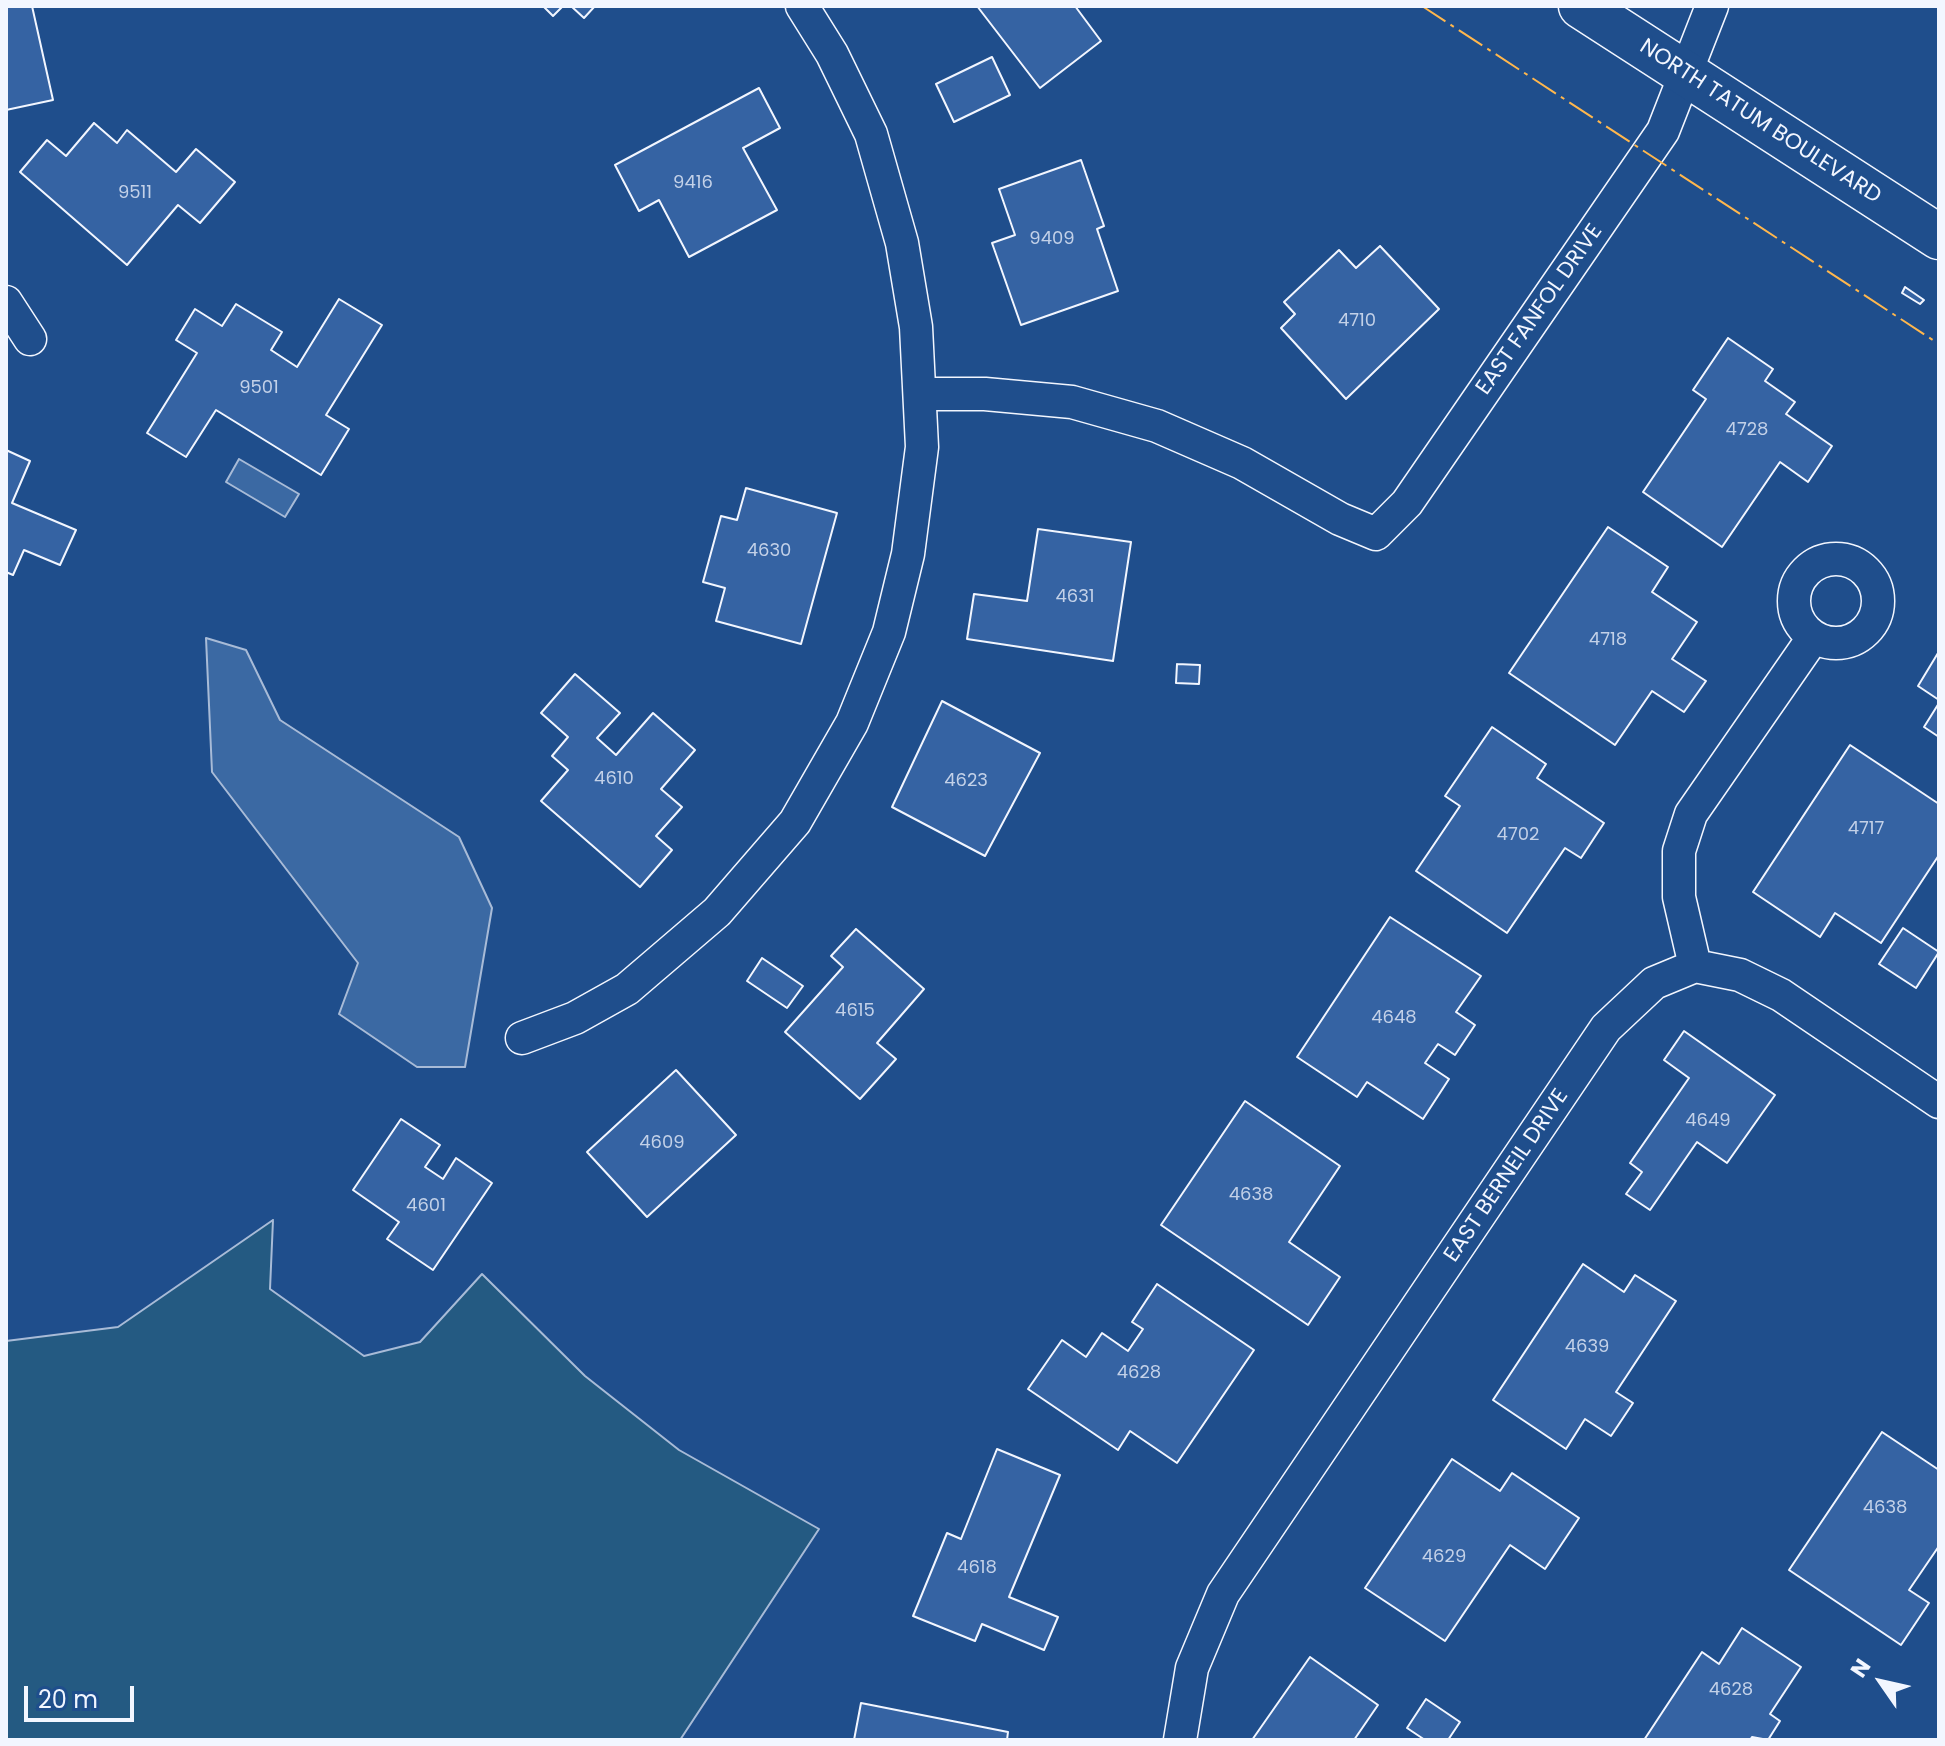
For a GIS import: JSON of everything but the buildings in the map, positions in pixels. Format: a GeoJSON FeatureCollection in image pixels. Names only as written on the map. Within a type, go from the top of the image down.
{"type":"FeatureCollection","features":[{"type":"Feature","properties":{"kind":"main road","name":"NORTH TATUM BOULEVARD"},"geometry":{"type":"LineString","coordinates":[[1581,6],[1939,237]]}},
{"type":"Feature","properties":{"kind":"street"},"geometry":{"type":"LineString","coordinates":[[522,1038],[575,1018],[627,989],[717,912],[795,822],[852,723],[889,632],[908,554],[922,447],[922,394],[902,243],[871,134],[832,54],[802,6]]}},
{"type":"Feature","properties":{"kind":"street"},"geometry":{"type":"LineString","coordinates":[[1684,73],[1712,6]]}},
{"type":"Feature","properties":{"kind":"street","name":"EAST FANFOL DRIVE"},"geometry":{"type":"LineString","coordinates":[[922,394],[985,394],[1072,402],[1157,426],[1242,463],[1340,519],[1376,534],[1407,503],[1655,143],[1684,73]]}},
{"type":"Feature","properties":{"kind":"street"},"geometry":{"type":"LineString","coordinates":[[6,302],[30,339]]}},
{"type":"Feature","properties":{"kind":"street"},"geometry":{"type":"LineString","coordinates":[[1813,638],[1691,814],[1679,851],[1679,897],[1685,936],[1695,966],[1740,975],[1781,995],[1939,1102]]}},
{"type":"Feature","properties":{"kind":"street","name":"EAST BERNEIL DRIVE"},"geometry":{"type":"LineString","coordinates":[[1180,1740],[1192,1668],[1223,1594],[1606,1028],[1654,983],[1695,966]]}},
{"type":"Feature","properties":{"kind":"shaded area"},"geometry":{"type":"Polygon","coordinates":[[[239,459],[299,494],[285,517],[226,482],[239,459]]]}},
{"type":"Feature","properties":{"kind":"shaded area"},"geometry":{"type":"Polygon","coordinates":[[[206,638],[246,650],[280,720],[459,837],[492,908],[465,1067],[417,1067],[339,1014],[358,963],[212,772],[206,638]]]}},
{"type":"Feature","properties":{"kind":"shaded area"},"geometry":{"type":"Polygon","coordinates":[[[273,1220],[270,1289],[364,1356],[420,1342],[482,1274],[585,1376],[679,1450],[819,1529],[680,1740],[6,1740],[6,1341],[118,1327],[273,1220]]]}},
{"type":"Feature","properties":{"kind":"power"},"geometry":{"type":"LineString","coordinates":[[1422,6],[1939,344]]}}]}
